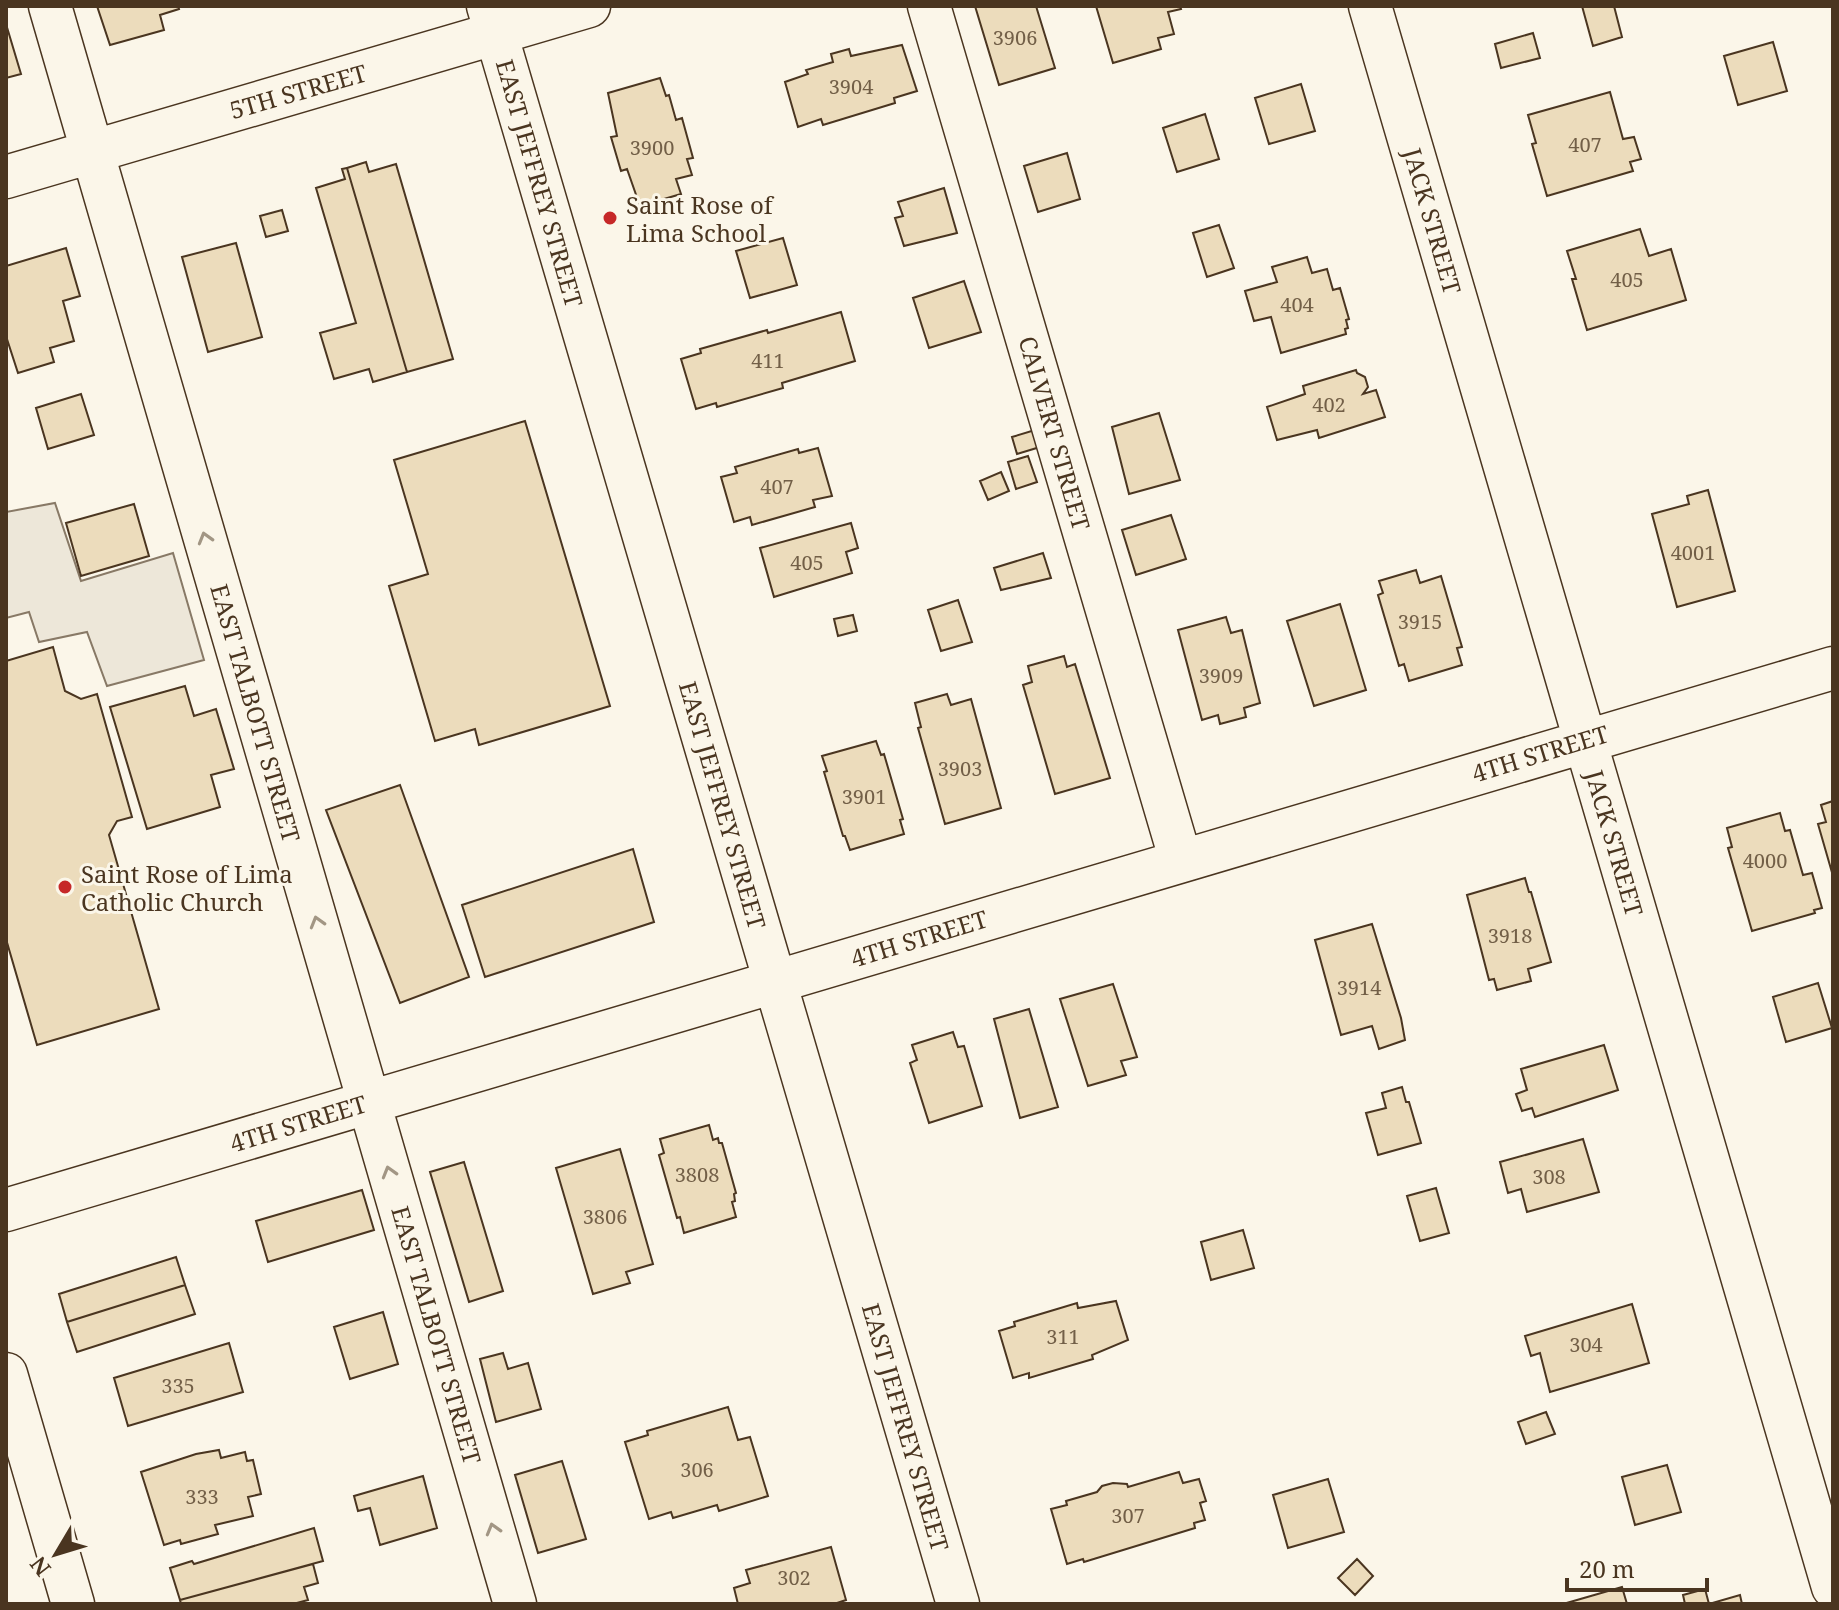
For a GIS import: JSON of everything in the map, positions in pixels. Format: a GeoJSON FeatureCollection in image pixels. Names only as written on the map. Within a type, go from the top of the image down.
{"type":"FeatureCollection","features":[{"type":"Feature","properties":{"kind":"street","name":"EAST TALBOTT STREET"},"geometry":{"type":"LineString","coordinates":[[50,6],[515,1604]]}},
{"type":"Feature","properties":{"kind":"street","name":"5TH STREET"},"geometry":{"type":"LineString","coordinates":[[6,177],[492,20],[589,6]]}},
{"type":"Feature","properties":{"kind":"street","name":"CALVERT STREET"},"geometry":{"type":"LineString","coordinates":[[929,6],[1181,861]]}},
{"type":"Feature","properties":{"kind":"street","name":"JACK STREET"},"geometry":{"type":"LineString","coordinates":[[1370,6],[1833,1587]]}},
{"type":"Feature","properties":{"kind":"street","name":"EAST JEFFREY STREET"},"geometry":{"type":"LineString","coordinates":[[492,20],[958,1604]]}},
{"type":"Feature","properties":{"kind":"street","name":"4TH STREET"},"geometry":{"type":"LineString","coordinates":[[6,1210],[1833,668]]}},
{"type":"Feature","properties":{"kind":"street"},"geometry":{"type":"LineString","coordinates":[[6,1374],[73,1604]]}},
{"type":"Feature","properties":{"kind":"shaded area"},"geometry":{"type":"Polygon","coordinates":[[[55,503],[81,581],[173,553],[204,660],[107,686],[87,632],[39,642],[29,612],[6,618],[6,512],[55,503]]]}},
{"type":"Feature","properties":{"kind":"building"},"geometry":{"type":"Polygon","coordinates":[[[97,6],[178,6],[179,9],[160,15],[164,30],[110,45],[97,6]]]}},
{"type":"Feature","properties":{"kind":"building"},"geometry":{"type":"Polygon","coordinates":[[[975,6],[1036,6],[1055,68],[999,85],[975,6]]]}},
{"type":"Feature","properties":{"kind":"building"},"geometry":{"type":"Polygon","coordinates":[[[1096,6],[1180,6],[1181,9],[1168,12],[1174,34],[1158,38],[1161,49],[1113,63],[1096,6]]]}},
{"type":"Feature","properties":{"kind":"building"},"geometry":{"type":"Polygon","coordinates":[[[1582,6],[1614,6],[1622,37],[1593,46],[1582,6]]]}},
{"type":"Feature","properties":{"kind":"building"},"geometry":{"type":"Polygon","coordinates":[[[6,24],[21,74],[6,78],[6,24]]]}},
{"type":"Feature","properties":{"kind":"building"},"geometry":{"type":"Polygon","coordinates":[[[1533,33],[1540,58],[1501,68],[1495,44],[1533,33]]]}},
{"type":"Feature","properties":{"kind":"building"},"geometry":{"type":"Polygon","coordinates":[[[1773,42],[1787,91],[1738,105],[1724,56],[1773,42]]]}},
{"type":"Feature","properties":{"kind":"building"},"geometry":{"type":"Polygon","coordinates":[[[902,45],[917,91],[894,98],[895,103],[823,125],[821,119],[798,127],[785,82],[808,74],[806,70],[833,62],[831,54],[849,49],[851,56],[902,45]]]}},
{"type":"Feature","properties":{"kind":"building"},"geometry":{"type":"Polygon","coordinates":[[[660,78],[676,120],[682,118],[693,158],[687,159],[692,175],[676,179],[681,194],[640,206],[627,169],[621,171],[611,137],[617,136],[608,93],[660,78]]]}},
{"type":"Feature","properties":{"kind":"building"},"geometry":{"type":"Polygon","coordinates":[[[1301,84],[1315,131],[1269,144],[1255,98],[1301,84]]]}},
{"type":"Feature","properties":{"kind":"building"},"geometry":{"type":"Polygon","coordinates":[[[1610,92],[1623,139],[1634,137],[1641,159],[1630,162],[1633,171],[1547,196],[1532,144],[1536,143],[1528,115],[1610,92]]]}},
{"type":"Feature","properties":{"kind":"building"},"geometry":{"type":"Polygon","coordinates":[[[1205,114],[1219,159],[1177,172],[1163,128],[1205,114]]]}},
{"type":"Feature","properties":{"kind":"building"},"geometry":{"type":"Polygon","coordinates":[[[1067,153],[1080,199],[1038,212],[1024,166],[1067,153]]]}},
{"type":"Feature","properties":{"kind":"building"},"geometry":{"type":"Polygon","coordinates":[[[366,162],[369,172],[396,164],[453,359],[407,372],[347,168],[366,162]]]}},
{"type":"Feature","properties":{"kind":"building"},"geometry":{"type":"Polygon","coordinates":[[[347,168],[407,372],[373,382],[369,369],[334,379],[320,333],[356,323],[316,188],[345,179],[342,169],[347,168]]]}},
{"type":"Feature","properties":{"kind":"building"},"geometry":{"type":"Polygon","coordinates":[[[944,188],[957,233],[904,246],[895,218],[903,216],[898,202],[944,188]]]}},
{"type":"Feature","properties":{"kind":"building"},"geometry":{"type":"Polygon","coordinates":[[[282,210],[288,231],[266,237],[260,216],[282,210]]]}},
{"type":"Feature","properties":{"kind":"building"},"geometry":{"type":"Polygon","coordinates":[[[1219,225],[1234,268],[1207,277],[1193,233],[1219,225]]]}},
{"type":"Feature","properties":{"kind":"building"},"geometry":{"type":"Polygon","coordinates":[[[1640,229],[1649,256],[1671,249],[1686,300],[1587,330],[1567,251],[1640,229]]]}},
{"type":"Feature","properties":{"kind":"building"},"geometry":{"type":"Polygon","coordinates":[[[783,238],[797,285],[750,298],[736,251],[783,238]]]}},
{"type":"Feature","properties":{"kind":"building"},"geometry":{"type":"Polygon","coordinates":[[[236,243],[262,337],[208,352],[182,257],[236,243]]]}},
{"type":"Feature","properties":{"kind":"building"},"geometry":{"type":"Polygon","coordinates":[[[66,248],[80,296],[63,301],[74,341],[50,348],[54,362],[18,373],[6,336],[6,266],[66,248]]]}},
{"type":"Feature","properties":{"kind":"building"},"geometry":{"type":"Polygon","coordinates":[[[1307,257],[1312,273],[1327,269],[1333,290],[1340,288],[1349,319],[1346,320],[1348,328],[1345,329],[1346,334],[1281,353],[1271,317],[1254,321],[1245,291],[1277,282],[1272,267],[1307,257]]]}},
{"type":"Feature","properties":{"kind":"building"},"geometry":{"type":"Polygon","coordinates":[[[964,281],[981,332],[929,348],[913,298],[964,281]]]}},
{"type":"Feature","properties":{"kind":"building"},"geometry":{"type":"Polygon","coordinates":[[[841,312],[855,361],[782,383],[783,388],[717,407],[716,403],[696,409],[681,359],[701,353],[700,349],[841,312]]]}},
{"type":"Feature","properties":{"kind":"building"},"geometry":{"type":"Polygon","coordinates":[[[1356,370],[1365,377],[1368,387],[1363,394],[1376,390],[1385,417],[1319,438],[1317,430],[1277,440],[1267,407],[1305,394],[1303,386],[1356,370]]]}},
{"type":"Feature","properties":{"kind":"building"},"geometry":{"type":"Polygon","coordinates":[[[81,394],[94,435],[48,449],[36,408],[81,394]]]}},
{"type":"Feature","properties":{"kind":"building"},"geometry":{"type":"Polygon","coordinates":[[[1159,413],[1180,480],[1129,494],[1112,427],[1159,413]]]}},
{"type":"Feature","properties":{"kind":"building"},"geometry":{"type":"Polygon","coordinates":[[[525,421],[610,706],[479,745],[475,729],[435,741],[389,586],[428,574],[394,460],[525,421]]]}},
{"type":"Feature","properties":{"kind":"building"},"geometry":{"type":"Polygon","coordinates":[[[1035,430],[1040,447],[1017,454],[1012,437],[1035,430]]]}},
{"type":"Feature","properties":{"kind":"building"},"geometry":{"type":"Polygon","coordinates":[[[818,448],[832,496],[813,500],[815,507],[752,525],[750,517],[734,522],[721,477],[737,473],[735,467],[798,449],[799,453],[818,448]]]}},
{"type":"Feature","properties":{"kind":"building"},"geometry":{"type":"Polygon","coordinates":[[[1028,456],[1037,482],[1016,489],[1008,462],[1028,456]]]}},
{"type":"Feature","properties":{"kind":"building"},"geometry":{"type":"Polygon","coordinates":[[[1001,472],[1009,491],[988,500],[980,481],[1001,472]]]}},
{"type":"Feature","properties":{"kind":"building"},"geometry":{"type":"Polygon","coordinates":[[[1708,490],[1735,591],[1677,607],[1652,514],[1689,504],[1687,496],[1708,490]]]}},
{"type":"Feature","properties":{"kind":"building"},"geometry":{"type":"Polygon","coordinates":[[[134,504],[149,556],[81,576],[66,523],[134,504]]]}},
{"type":"Feature","properties":{"kind":"building"},"geometry":{"type":"Polygon","coordinates":[[[1171,515],[1186,559],[1136,575],[1122,530],[1171,515]]]}},
{"type":"Feature","properties":{"kind":"building"},"geometry":{"type":"Polygon","coordinates":[[[851,523],[858,548],[846,552],[852,573],[774,597],[760,548],[851,523]]]}},
{"type":"Feature","properties":{"kind":"building"},"geometry":{"type":"Polygon","coordinates":[[[1043,553],[1051,578],[1001,590],[994,568],[1043,553]]]}},
{"type":"Feature","properties":{"kind":"building"},"geometry":{"type":"Polygon","coordinates":[[[1416,570],[1420,583],[1441,576],[1462,647],[1457,648],[1462,665],[1409,681],[1404,664],[1399,666],[1378,595],[1383,593],[1379,581],[1416,570]]]}},
{"type":"Feature","properties":{"kind":"building"},"geometry":{"type":"Polygon","coordinates":[[[958,600],[972,642],[941,651],[928,610],[958,600]]]}},
{"type":"Feature","properties":{"kind":"building"},"geometry":{"type":"Polygon","coordinates":[[[1340,604],[1366,690],[1314,706],[1287,621],[1340,604]]]}},
{"type":"Feature","properties":{"kind":"building"},"geometry":{"type":"Polygon","coordinates":[[[853,615],[857,631],[838,636],[834,619],[853,615]]]}},
{"type":"Feature","properties":{"kind":"building"},"geometry":{"type":"Polygon","coordinates":[[[1226,617],[1231,633],[1242,630],[1260,703],[1244,708],[1246,717],[1220,724],[1218,715],[1202,720],[1178,630],[1226,617]]]}},
{"type":"Feature","properties":{"kind":"building","name":"Saint Rose of Lima Catholic Church"},"geometry":{"type":"Polygon","coordinates":[[[53,647],[65,691],[81,699],[97,694],[132,817],[117,821],[109,835],[159,1009],[37,1045],[6,939],[6,661],[53,647]]]}},
{"type":"Feature","properties":{"kind":"building"},"geometry":{"type":"Polygon","coordinates":[[[1064,656],[1067,667],[1075,664],[1110,778],[1055,794],[1023,685],[1032,682],[1028,666],[1064,656]]]}},
{"type":"Feature","properties":{"kind":"building"},"geometry":{"type":"Polygon","coordinates":[[[185,686],[194,716],[216,709],[234,769],[211,775],[220,807],[147,829],[110,707],[185,686]]]}},
{"type":"Feature","properties":{"kind":"building"},"geometry":{"type":"Polygon","coordinates":[[[947,694],[951,705],[971,699],[1001,808],[945,824],[918,728],[921,727],[915,703],[947,694]]]}},
{"type":"Feature","properties":{"kind":"building"},"geometry":{"type":"Polygon","coordinates":[[[876,741],[881,755],[884,754],[903,819],[900,820],[904,834],[850,850],[843,836],[822,756],[876,741]]]}},
{"type":"Feature","properties":{"kind":"building"},"geometry":{"type":"Polygon","coordinates":[[[400,785],[469,977],[400,1003],[326,810],[400,785]]]}},
{"type":"Feature","properties":{"kind":"building"},"geometry":{"type":"Polygon","coordinates":[[[1833,801],[1833,876],[1818,824],[1826,822],[1821,805],[1833,801]]]}},
{"type":"Feature","properties":{"kind":"building"},"geometry":{"type":"Polygon","coordinates":[[[1780,813],[1785,831],[1790,830],[1803,875],[1812,873],[1822,908],[1814,910],[1815,913],[1752,931],[1728,848],[1732,847],[1727,828],[1780,813]]]}},
{"type":"Feature","properties":{"kind":"building"},"geometry":{"type":"Polygon","coordinates":[[[633,849],[654,922],[485,977],[462,905],[633,849]]]}},
{"type":"Feature","properties":{"kind":"building"},"geometry":{"type":"Polygon","coordinates":[[[1525,878],[1551,962],[1528,969],[1531,981],[1497,990],[1494,979],[1489,980],[1467,895],[1525,878]]]}},
{"type":"Feature","properties":{"kind":"building"},"geometry":{"type":"Polygon","coordinates":[[[1372,924],[1405,1040],[1379,1049],[1372,1026],[1341,1035],[1315,940],[1372,924]]]}},
{"type":"Feature","properties":{"kind":"building"},"geometry":{"type":"Polygon","coordinates":[[[1818,983],[1832,1028],[1786,1042],[1773,997],[1818,983]]]}},
{"type":"Feature","properties":{"kind":"building"},"geometry":{"type":"Polygon","coordinates":[[[1113,984],[1137,1057],[1121,1061],[1126,1075],[1088,1086],[1060,999],[1113,984]]]}},
{"type":"Feature","properties":{"kind":"building"},"geometry":{"type":"Polygon","coordinates":[[[1029,1009],[1058,1107],[1020,1118],[994,1019],[1029,1009]]]}},
{"type":"Feature","properties":{"kind":"building"},"geometry":{"type":"Polygon","coordinates":[[[953,1032],[958,1047],[964,1046],[982,1106],[929,1123],[910,1063],[917,1060],[912,1045],[953,1032]]]}},
{"type":"Feature","properties":{"kind":"building"},"geometry":{"type":"Polygon","coordinates":[[[1604,1045],[1618,1090],[1535,1117],[1532,1108],[1522,1111],[1516,1094],[1527,1090],[1521,1069],[1604,1045]]]}},
{"type":"Feature","properties":{"kind":"building"},"geometry":{"type":"Polygon","coordinates":[[[1402,1087],[1421,1143],[1378,1155],[1366,1113],[1386,1108],[1382,1093],[1402,1087]]]}},
{"type":"Feature","properties":{"kind":"building"},"geometry":{"type":"Polygon","coordinates":[[[709,1125],[713,1140],[718,1138],[722,1143],[736,1193],[732,1202],[736,1217],[684,1233],[659,1155],[664,1153],[660,1139],[709,1125]]]}},
{"type":"Feature","properties":{"kind":"building"},"geometry":{"type":"Polygon","coordinates":[[[1583,1139],[1599,1192],[1527,1212],[1521,1189],[1508,1193],[1500,1162],[1583,1139]]]}},
{"type":"Feature","properties":{"kind":"building"},"geometry":{"type":"Polygon","coordinates":[[[620,1149],[653,1264],[626,1272],[630,1283],[593,1294],[556,1168],[620,1149]]]}},
{"type":"Feature","properties":{"kind":"building"},"geometry":{"type":"Polygon","coordinates":[[[464,1162],[503,1291],[469,1302],[430,1172],[464,1162]]]}},
{"type":"Feature","properties":{"kind":"building"},"geometry":{"type":"Polygon","coordinates":[[[1436,1188],[1449,1233],[1420,1241],[1407,1196],[1436,1188]]]}},
{"type":"Feature","properties":{"kind":"building"},"geometry":{"type":"Polygon","coordinates":[[[362,1190],[374,1230],[268,1262],[256,1221],[362,1190]]]}},
{"type":"Feature","properties":{"kind":"building"},"geometry":{"type":"Polygon","coordinates":[[[1243,1230],[1254,1268],[1211,1280],[1201,1242],[1243,1230]]]}},
{"type":"Feature","properties":{"kind":"building"},"geometry":{"type":"Polygon","coordinates":[[[176,1257],[185,1285],[67,1322],[59,1294],[176,1257]]]}},
{"type":"Feature","properties":{"kind":"building"},"geometry":{"type":"Polygon","coordinates":[[[185,1285],[195,1314],[77,1352],[67,1322],[185,1285]]]}},
{"type":"Feature","properties":{"kind":"building"},"geometry":{"type":"Polygon","coordinates":[[[1116,1301],[1128,1340],[1092,1355],[1093,1359],[1029,1378],[1029,1373],[1013,1378],[999,1331],[1015,1326],[1014,1322],[1077,1303],[1078,1308],[1116,1301]]]}},
{"type":"Feature","properties":{"kind":"building"},"geometry":{"type":"Polygon","coordinates":[[[1632,1304],[1649,1363],[1550,1392],[1540,1353],[1531,1356],[1525,1336],[1632,1304]]]}},
{"type":"Feature","properties":{"kind":"building"},"geometry":{"type":"Polygon","coordinates":[[[383,1312],[398,1364],[350,1379],[334,1327],[383,1312]]]}},
{"type":"Feature","properties":{"kind":"building"},"geometry":{"type":"Polygon","coordinates":[[[229,1343],[243,1392],[128,1426],[114,1378],[229,1343]]]}},
{"type":"Feature","properties":{"kind":"building"},"geometry":{"type":"Polygon","coordinates":[[[503,1353],[508,1369],[528,1363],[541,1409],[496,1422],[480,1359],[503,1353]]]}},
{"type":"Feature","properties":{"kind":"building"},"geometry":{"type":"Polygon","coordinates":[[[728,1407],[738,1440],[750,1437],[768,1496],[719,1511],[717,1505],[673,1518],[671,1512],[649,1519],[625,1442],[648,1435],[647,1431],[728,1407]]]}},
{"type":"Feature","properties":{"kind":"building"},"geometry":{"type":"Polygon","coordinates":[[[1546,1412],[1555,1434],[1526,1444],[1518,1422],[1546,1412]]]}},
{"type":"Feature","properties":{"kind":"building"},"geometry":{"type":"Polygon","coordinates":[[[219,1450],[221,1458],[245,1452],[247,1461],[253,1460],[261,1494],[248,1497],[253,1516],[215,1525],[218,1534],[181,1544],[180,1540],[164,1545],[141,1472],[219,1450]]]}},
{"type":"Feature","properties":{"kind":"building"},"geometry":{"type":"Polygon","coordinates":[[[562,1461],[586,1539],[538,1553],[515,1475],[562,1461]]]}},
{"type":"Feature","properties":{"kind":"building"},"geometry":{"type":"Polygon","coordinates":[[[1667,1465],[1681,1512],[1635,1525],[1622,1477],[1667,1465]]]}},
{"type":"Feature","properties":{"kind":"building"},"geometry":{"type":"Polygon","coordinates":[[[1179,1472],[1183,1483],[1199,1479],[1206,1501],[1200,1503],[1205,1520],[1194,1523],[1195,1528],[1084,1562],[1083,1559],[1067,1564],[1051,1509],[1097,1492],[1102,1486],[1113,1483],[1127,1484],[1128,1487],[1179,1472]]]}},
{"type":"Feature","properties":{"kind":"building"},"geometry":{"type":"Polygon","coordinates":[[[423,1476],[437,1528],[380,1545],[370,1508],[358,1511],[354,1496],[423,1476]]]}},
{"type":"Feature","properties":{"kind":"building"},"geometry":{"type":"Polygon","coordinates":[[[1328,1479],[1344,1532],[1288,1548],[1273,1495],[1328,1479]]]}},
{"type":"Feature","properties":{"kind":"building"},"geometry":{"type":"Polygon","coordinates":[[[314,1528],[323,1561],[180,1600],[170,1568],[192,1561],[194,1564],[314,1528]]]}},
{"type":"Feature","properties":{"kind":"building"},"geometry":{"type":"Polygon","coordinates":[[[831,1547],[846,1600],[834,1604],[738,1604],[734,1588],[750,1583],[746,1570],[831,1547]]]}},
{"type":"Feature","properties":{"kind":"building"},"geometry":{"type":"Polygon","coordinates":[[[1357,1559],[1373,1576],[1355,1595],[1338,1578],[1357,1559]]]}},
{"type":"Feature","properties":{"kind":"building"},"geometry":{"type":"Polygon","coordinates":[[[313,1564],[318,1583],[304,1587],[308,1600],[293,1604],[181,1604],[180,1600],[313,1564]]]}},
{"type":"Feature","properties":{"kind":"building"},"geometry":{"type":"Polygon","coordinates":[[[1622,1587],[1627,1604],[1563,1604],[1570,1602],[1622,1587]]]}},
{"type":"Feature","properties":{"kind":"building"},"geometry":{"type":"Polygon","coordinates":[[[1705,1589],[1709,1604],[1685,1604],[1683,1595],[1705,1589]]]}},
{"type":"Feature","properties":{"kind":"building"},"geometry":{"type":"Polygon","coordinates":[[[1740,1595],[1742,1604],[1709,1604],[1740,1595]]]}},
{"type":"Feature","properties":{"kind":"place","name":"Saint Rose of Lima School"},"geometry":{"type":"Point","coordinates":[610,218]}},
{"type":"Feature","properties":{"kind":"place","name":"Saint Rose of Lima Catholic Church"},"geometry":{"type":"Point","coordinates":[65,887]}}]}
